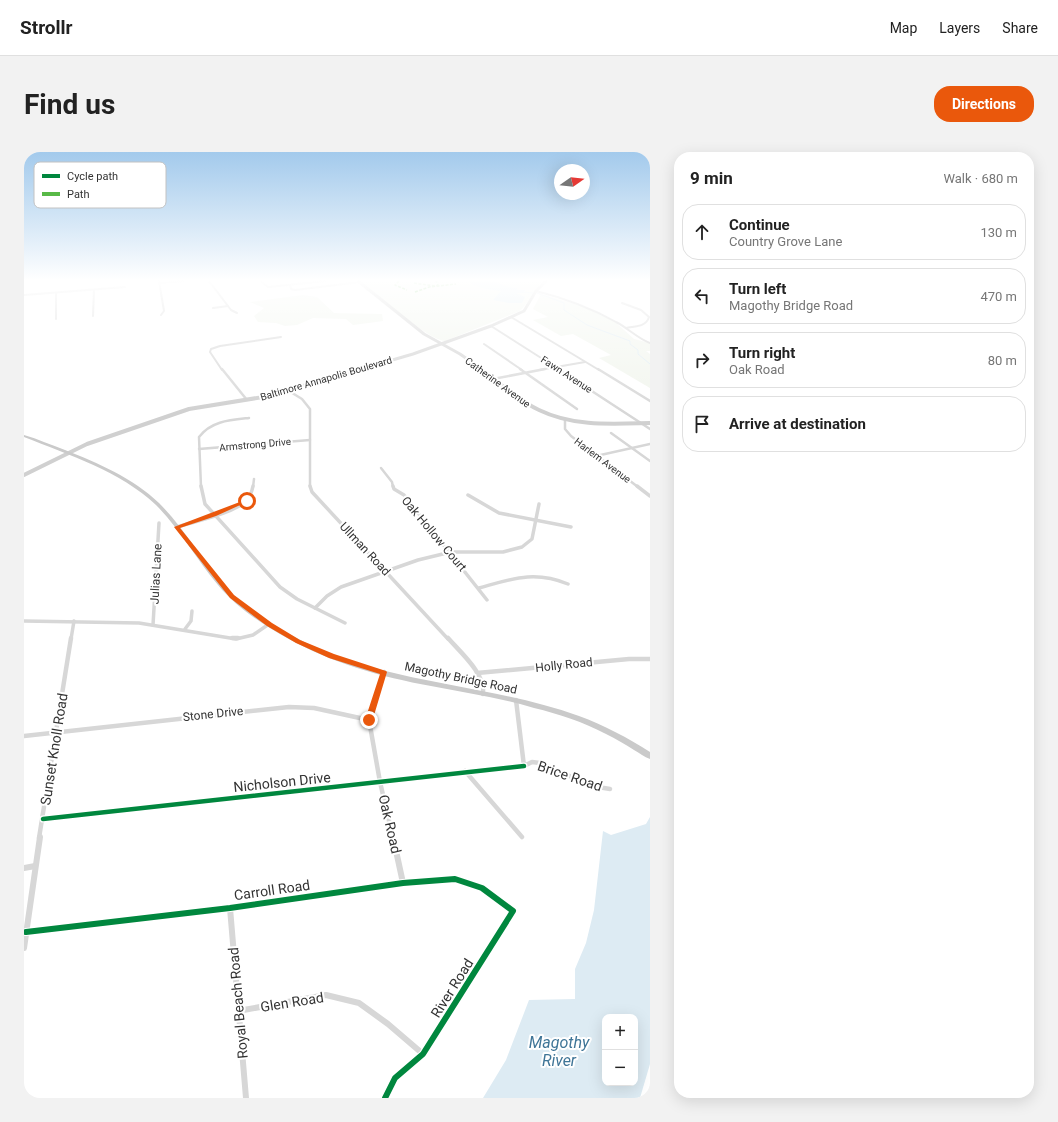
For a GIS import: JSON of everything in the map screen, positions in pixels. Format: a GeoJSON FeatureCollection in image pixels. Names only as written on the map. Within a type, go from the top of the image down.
{"type":"FeatureCollection","features":[{"type":"Feature","properties":{"kind":"main road","name":"Catherine Avenue"},"geometry":{"type":"LineString","coordinates":[[412,325],[422,333],[460,354],[534,408],[565,420],[599,424],[650,424]]}},
{"type":"Feature","properties":{"kind":"main road","name":"Baltimore Annapolis Boulevard"},"geometry":{"type":"LineString","coordinates":[[24,475],[86,444],[170,415],[189,409],[247,400],[289,391],[442,344],[491,326]]}},
{"type":"Feature","properties":{"kind":"main road","name":"Magothy Bridge Road"},"geometry":{"type":"LineString","coordinates":[[24,436],[97,466],[139,490],[157,504],[232,596],[269,624],[298,641],[332,656],[384,672],[516,700],[555,710],[607,730],[650,756]]}},
{"type":"Feature","properties":{"kind":"street"},"geometry":{"type":"LineString","coordinates":[[525,325],[650,401]]}},
{"type":"Feature","properties":{"kind":"street"},"geometry":{"type":"LineString","coordinates":[[622,325],[637,338],[650,343]]}},
{"type":"Feature","properties":{"kind":"street"},"geometry":{"type":"LineString","coordinates":[[626,328],[642,325]]}},
{"type":"Feature","properties":{"kind":"street","name":"Fawn Avenue"},"geometry":{"type":"LineString","coordinates":[[491,326],[650,429]]}},
{"type":"Feature","properties":{"kind":"street"},"geometry":{"type":"LineString","coordinates":[[247,400],[217,364],[210,352],[211,349],[220,346],[235,345],[281,337]]}},
{"type":"Feature","properties":{"kind":"street"},"geometry":{"type":"LineString","coordinates":[[484,344],[577,409]]}},
{"type":"Feature","properties":{"kind":"street"},"geometry":{"type":"LineString","coordinates":[[493,379],[586,362]]}},
{"type":"Feature","properties":{"kind":"street","name":"Ullman Road"},"geometry":{"type":"LineString","coordinates":[[289,391],[302,399],[310,409],[310,486],[312,492],[449,640],[477,674],[484,687],[484,694]]}},
{"type":"Feature","properties":{"kind":"street"},"geometry":{"type":"LineString","coordinates":[[249,418],[224,422],[208,428],[199,436],[201,493],[205,504],[280,587],[315,608],[345,623]]}},
{"type":"Feature","properties":{"kind":"street","name":"Harlem Avenue"},"geometry":{"type":"LineString","coordinates":[[565,420],[565,429],[596,456],[650,496]]}},
{"type":"Feature","properties":{"kind":"street"},"geometry":{"type":"LineString","coordinates":[[611,433],[650,460]]}},
{"type":"Feature","properties":{"kind":"street","name":"Armstrong Drive"},"geometry":{"type":"LineString","coordinates":[[199,448],[310,440]]}},
{"type":"Feature","properties":{"kind":"street"},"geometry":{"type":"LineString","coordinates":[[596,456],[650,444]]}},
{"type":"Feature","properties":{"kind":"street","name":"Oak Hollow Court"},"geometry":{"type":"LineString","coordinates":[[382,468],[392,482],[394,489],[404,495],[451,552],[487,600]]}},
{"type":"Feature","properties":{"kind":"street"},"geometry":{"type":"LineString","coordinates":[[177,527],[214,515],[247,501],[252,492],[254,479]]}},
{"type":"Feature","properties":{"kind":"street"},"geometry":{"type":"LineString","coordinates":[[468,495],[498,513],[571,527]]}},
{"type":"Feature","properties":{"kind":"street"},"geometry":{"type":"LineString","coordinates":[[315,608],[327,596],[341,587],[418,560],[451,552],[503,552],[522,547],[532,539],[539,504]]}},
{"type":"Feature","properties":{"kind":"street","name":"Julias Lane"},"geometry":{"type":"LineString","coordinates":[[153,625],[159,523]]}},
{"type":"Feature","properties":{"kind":"street"},"geometry":{"type":"LineString","coordinates":[[478,588],[536,574],[555,578],[568,584]]}},
{"type":"Feature","properties":{"kind":"street"},"geometry":{"type":"LineString","coordinates":[[185,629],[191,621],[192,610]]}},
{"type":"Feature","properties":{"kind":"street"},"geometry":{"type":"LineString","coordinates":[[24,621],[74,621],[153,625],[185,629],[236,639],[253,634],[269,624]]}},
{"type":"Feature","properties":{"kind":"street","name":"Sunset Knoll Road"},"geometry":{"type":"LineString","coordinates":[[24,948],[35,866],[74,621]]}},
{"type":"Feature","properties":{"kind":"street","name":"Holly Road"},"geometry":{"type":"LineString","coordinates":[[477,674],[629,658],[650,659]]}},
{"type":"Feature","properties":{"kind":"street","name":"Oak Road"},"geometry":{"type":"LineString","coordinates":[[384,672],[369,720],[380,782],[403,883]]}},
{"type":"Feature","properties":{"kind":"street","name":"Brice Road"},"geometry":{"type":"LineString","coordinates":[[516,700],[524,766],[532,762],[540,763],[592,786],[610,789]]}},
{"type":"Feature","properties":{"kind":"street","name":"Stone Drive"},"geometry":{"type":"LineString","coordinates":[[24,736],[57,731],[289,707],[314,708],[369,720]]}},
{"type":"Feature","properties":{"kind":"street","name":"Nicholson Drive"},"geometry":{"type":"LineString","coordinates":[[43,819],[380,782],[465,771],[524,766]]}},
{"type":"Feature","properties":{"kind":"street"},"geometry":{"type":"LineString","coordinates":[[465,771],[522,837]]}},
{"type":"Feature","properties":{"kind":"street"},"geometry":{"type":"LineString","coordinates":[[24,868],[35,866]]}},
{"type":"Feature","properties":{"kind":"street","name":"Carroll Road"},"geometry":{"type":"LineString","coordinates":[[26,932],[230,908],[403,883],[455,879],[482,888],[513,911]]}},
{"type":"Feature","properties":{"kind":"street","name":"Royal Beach Road"},"geometry":{"type":"LineString","coordinates":[[230,908],[246,1098]]}},
{"type":"Feature","properties":{"kind":"street","name":"River Road"},"geometry":{"type":"LineString","coordinates":[[385,1098],[386,1092],[402,1070],[423,1054],[513,911]]}},
{"type":"Feature","properties":{"kind":"street","name":"Glen Road"},"geometry":{"type":"LineString","coordinates":[[238,1011],[326,995],[359,1003],[388,1024],[423,1054]]}},
{"type":"Feature","properties":{"kind":"shaded area"},"geometry":{"type":"Polygon","coordinates":[[[415,325],[485,325],[445,341],[426,333],[415,325]]]}},
{"type":"Feature","properties":{"kind":"shaded area"},"geometry":{"type":"Polygon","coordinates":[[[542,325],[619,325],[634,339],[650,343],[650,351],[646,351],[650,354],[650,388],[599,358],[611,355],[573,334],[561,336],[542,325]]]}},
{"type":"Feature","properties":{"kind":"water","name":"Magothy River"},"geometry":{"type":"Polygon","coordinates":[[[650,817],[650,1064],[640,1098],[483,1098],[506,1060],[529,1000],[575,999],[575,969],[586,943],[594,910],[603,831],[611,835],[646,824],[650,817]]]}},
{"type":"Feature","properties":{"kind":"waterway","name":"Magothy River"},"geometry":{"type":"LineString","coordinates":[[587,325],[630,341],[630,344],[638,350],[638,354],[650,364]]}},
{"type":"Feature","properties":{"kind":"cycle path"},"geometry":{"type":"LineString","coordinates":[[43,819],[524,766]]}},
{"type":"Feature","properties":{"kind":"cycle path"},"geometry":{"type":"LineString","coordinates":[[26,932],[230,908],[403,883],[455,879],[482,888],[513,911],[423,1054],[405,1067],[395,1078],[387,1091],[385,1098]]}},
{"type":"Feature","properties":{"kind":"route"},"geometry":{"type":"LineString","coordinates":[[247,501],[214,515],[177,527],[193,549],[232,596],[269,624],[298,641],[332,656],[384,672],[369,720]]}}]}
